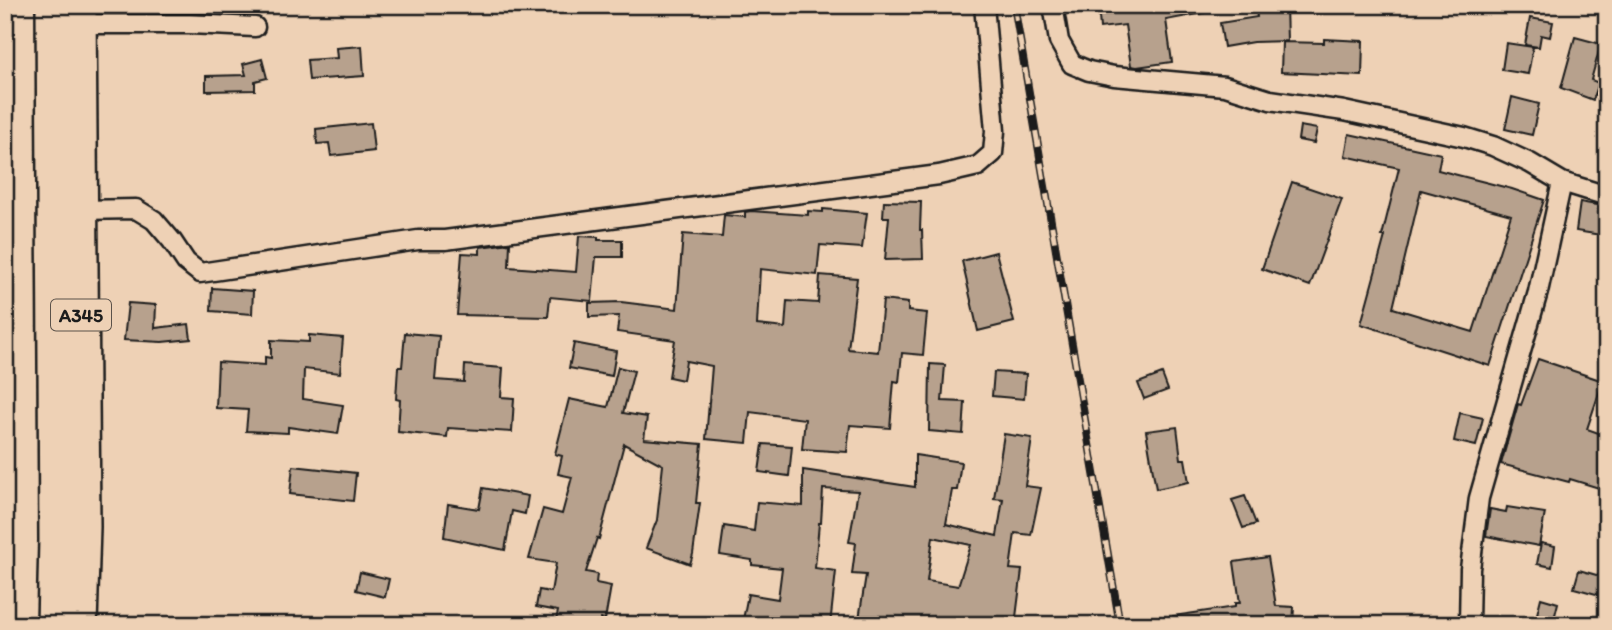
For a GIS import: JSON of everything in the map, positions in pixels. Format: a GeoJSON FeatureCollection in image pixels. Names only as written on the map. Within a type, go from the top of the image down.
{"type":"FeatureCollection","features":[{"type":"Feature","properties":{"kind":"highway","name":"A345"},"geometry":{"type":"LineString","coordinates":[[66,15],[80,210],[83,527],[80,625]]}},
{"type":"Feature","properties":{"kind":"highway","name":"A345"},"geometry":{"type":"LineString","coordinates":[[54,625],[66,15]]}},
{"type":"Feature","properties":{"kind":"street"},"geometry":{"type":"LineString","coordinates":[[80,210],[136,209],[154,220],[186,262],[200,273],[418,240],[445,240],[939,175],[978,166],[993,153],[995,131],[984,5]]}},
{"type":"Feature","properties":{"kind":"street"},"geometry":{"type":"LineString","coordinates":[[1053,5],[1059,41],[1072,64],[1089,71],[1114,76],[1225,86],[1270,100],[1344,111],[1464,137],[1505,152],[1562,181],[1607,196]]}},
{"type":"Feature","properties":{"kind":"street"},"geometry":{"type":"LineString","coordinates":[[66,15],[254,27]]}},
{"type":"Feature","properties":{"kind":"street"},"geometry":{"type":"LineString","coordinates":[[1469,625],[1471,569],[1479,498],[1538,292],[1562,181]]}},
{"type":"Feature","properties":{"kind":"building"},"geometry":{"type":"Polygon","coordinates":[[[1098,5],[1203,5],[1204,13],[1166,20],[1172,62],[1137,67],[1131,66],[1125,25],[1100,28],[1098,5]]]}},
{"type":"Feature","properties":{"kind":"building"},"geometry":{"type":"Polygon","coordinates":[[[1255,5],[1286,5],[1287,41],[1253,42],[1224,47],[1220,23],[1257,17],[1255,5]]]}},
{"type":"Feature","properties":{"kind":"building"},"geometry":{"type":"Polygon","coordinates":[[[1530,18],[1553,22],[1550,37],[1541,35],[1539,47],[1525,45],[1530,18]]]}},
{"type":"Feature","properties":{"kind":"building"},"geometry":{"type":"Polygon","coordinates":[[[1575,37],[1601,44],[1591,80],[1599,83],[1593,100],[1561,88],[1575,37]]]}},
{"type":"Feature","properties":{"kind":"building"},"geometry":{"type":"Polygon","coordinates":[[[1324,39],[1363,41],[1362,76],[1281,72],[1282,42],[1324,43],[1324,39]]]}},
{"type":"Feature","properties":{"kind":"building"},"geometry":{"type":"Polygon","coordinates":[[[1506,43],[1533,47],[1528,74],[1502,70],[1506,43]]]}},
{"type":"Feature","properties":{"kind":"building"},"geometry":{"type":"Polygon","coordinates":[[[362,46],[364,76],[309,80],[307,60],[337,58],[336,48],[362,46]]]}},
{"type":"Feature","properties":{"kind":"building"},"geometry":{"type":"Polygon","coordinates":[[[262,59],[267,78],[255,81],[255,90],[206,91],[206,76],[246,75],[243,64],[262,59]]]}},
{"type":"Feature","properties":{"kind":"building"},"geometry":{"type":"Polygon","coordinates":[[[1512,97],[1539,104],[1532,135],[1505,129],[1512,97]]]}},
{"type":"Feature","properties":{"kind":"building"},"geometry":{"type":"Polygon","coordinates":[[[371,123],[374,151],[331,156],[329,143],[317,144],[316,129],[371,123]]]}},
{"type":"Feature","properties":{"kind":"building"},"geometry":{"type":"Polygon","coordinates":[[[1300,126],[1317,129],[1314,143],[1298,140],[1300,126]]]}},
{"type":"Feature","properties":{"kind":"building"},"geometry":{"type":"Polygon","coordinates":[[[1349,134],[1441,154],[1438,170],[1544,200],[1490,366],[1361,324],[1385,236],[1382,236],[1399,168],[1345,156],[1349,134]],[[1421,190],[1393,308],[1473,332],[1511,215],[1421,190]]]}},
{"type":"Feature","properties":{"kind":"building"},"geometry":{"type":"Polygon","coordinates":[[[1292,182],[1342,199],[1310,286],[1262,269],[1292,182]]]}},
{"type":"Feature","properties":{"kind":"building"},"geometry":{"type":"Polygon","coordinates":[[[884,201],[921,202],[923,259],[885,260],[889,217],[883,217],[884,201]]]}},
{"type":"Feature","properties":{"kind":"building"},"geometry":{"type":"Polygon","coordinates":[[[1580,202],[1607,207],[1607,236],[1576,231],[1580,202]]]}},
{"type":"Feature","properties":{"kind":"building"},"geometry":{"type":"Polygon","coordinates":[[[823,209],[867,213],[862,248],[820,245],[817,275],[760,269],[757,325],[785,328],[787,301],[818,303],[820,275],[857,278],[848,349],[878,352],[883,300],[908,303],[908,311],[927,313],[923,355],[902,353],[899,382],[894,381],[890,428],[850,425],[847,452],[802,449],[805,419],[750,412],[747,443],[706,439],[712,366],[686,361],[683,380],[669,377],[675,340],[617,332],[619,316],[589,317],[589,303],[621,302],[677,309],[683,234],[722,237],[724,215],[745,217],[745,212],[751,211],[808,215],[808,211],[823,212],[823,209]]]}},
{"type":"Feature","properties":{"kind":"building"},"geometry":{"type":"Polygon","coordinates":[[[579,236],[598,237],[598,240],[622,240],[622,257],[596,257],[592,301],[550,297],[548,317],[457,315],[462,253],[480,254],[480,247],[510,243],[509,267],[576,272],[579,236]]]}},
{"type":"Feature","properties":{"kind":"building"},"geometry":{"type":"Polygon","coordinates":[[[996,252],[1014,322],[978,331],[962,261],[996,252]]]}},
{"type":"Feature","properties":{"kind":"building"},"geometry":{"type":"Polygon","coordinates":[[[212,288],[253,291],[252,314],[211,311],[212,288]]]}},
{"type":"Feature","properties":{"kind":"building"},"geometry":{"type":"Polygon","coordinates":[[[128,303],[156,305],[155,328],[189,324],[191,339],[162,342],[124,340],[128,303]]]}},
{"type":"Feature","properties":{"kind":"building"},"geometry":{"type":"Polygon","coordinates":[[[405,333],[439,336],[435,380],[464,382],[465,365],[503,368],[501,397],[514,398],[512,432],[448,428],[447,437],[398,432],[398,367],[402,367],[405,333]]]}},
{"type":"Feature","properties":{"kind":"building"},"geometry":{"type":"Polygon","coordinates":[[[309,335],[343,338],[340,373],[304,369],[303,399],[343,405],[338,434],[288,427],[288,433],[246,431],[248,410],[216,408],[218,362],[265,365],[265,357],[271,358],[271,340],[309,342],[309,335]]]}},
{"type":"Feature","properties":{"kind":"building"},"geometry":{"type":"Polygon","coordinates":[[[574,343],[616,351],[612,376],[569,368],[574,343]]]}},
{"type":"Feature","properties":{"kind":"building"},"geometry":{"type":"Polygon","coordinates":[[[1538,359],[1603,381],[1587,429],[1607,436],[1607,462],[1599,488],[1501,464],[1518,404],[1521,405],[1538,359]]]}},
{"type":"Feature","properties":{"kind":"building"},"geometry":{"type":"Polygon","coordinates":[[[930,364],[945,365],[942,401],[965,402],[963,434],[929,431],[930,364]]]}},
{"type":"Feature","properties":{"kind":"building"},"geometry":{"type":"Polygon","coordinates":[[[618,367],[634,371],[623,413],[647,417],[644,439],[702,444],[696,503],[700,503],[693,554],[690,564],[646,548],[657,520],[663,465],[624,444],[599,539],[597,538],[586,572],[597,574],[596,583],[611,586],[605,620],[601,619],[600,625],[555,625],[558,611],[536,607],[539,590],[551,592],[556,563],[529,559],[543,509],[562,514],[572,477],[558,474],[562,456],[555,454],[569,399],[608,407],[618,367]]]}},
{"type":"Feature","properties":{"kind":"building"},"geometry":{"type":"Polygon","coordinates":[[[994,372],[1026,374],[1024,399],[992,396],[994,372]]]}},
{"type":"Feature","properties":{"kind":"building"},"geometry":{"type":"Polygon","coordinates":[[[1162,374],[1168,390],[1144,399],[1138,383],[1162,374]]]}},
{"type":"Feature","properties":{"kind":"building"},"geometry":{"type":"Polygon","coordinates":[[[1460,413],[1483,418],[1476,446],[1454,441],[1460,413]]]}},
{"type":"Feature","properties":{"kind":"building"},"geometry":{"type":"Polygon","coordinates":[[[1177,427],[1181,459],[1185,459],[1189,482],[1156,489],[1146,431],[1177,427]]]}},
{"type":"Feature","properties":{"kind":"building"},"geometry":{"type":"Polygon","coordinates":[[[1004,434],[1032,438],[1025,486],[1041,488],[1031,535],[1015,533],[1010,569],[1022,570],[1015,625],[858,625],[866,575],[852,574],[856,543],[849,542],[858,491],[823,489],[815,568],[836,571],[830,625],[800,625],[777,621],[776,625],[742,625],[748,594],[778,599],[782,568],[752,565],[752,560],[720,555],[724,526],[754,531],[757,502],[803,506],[803,470],[915,487],[915,455],[961,462],[957,490],[952,490],[946,524],[997,536],[1003,499],[994,498],[1004,434]],[[933,537],[927,581],[958,586],[971,545],[933,537]]]}},
{"type":"Feature","properties":{"kind":"building"},"geometry":{"type":"Polygon","coordinates":[[[763,444],[792,446],[789,476],[759,472],[763,444]]]}},
{"type":"Feature","properties":{"kind":"building"},"geometry":{"type":"Polygon","coordinates":[[[293,466],[356,473],[353,501],[290,494],[293,466]]]}},
{"type":"Feature","properties":{"kind":"building"},"geometry":{"type":"Polygon","coordinates":[[[483,488],[528,496],[525,514],[512,511],[505,550],[444,537],[448,504],[479,509],[483,488]]]}},
{"type":"Feature","properties":{"kind":"building"},"geometry":{"type":"Polygon","coordinates":[[[1245,496],[1256,524],[1243,528],[1232,500],[1245,496]]]}},
{"type":"Feature","properties":{"kind":"building"},"geometry":{"type":"Polygon","coordinates":[[[1507,507],[1545,513],[1539,546],[1486,536],[1490,509],[1506,512],[1507,507]]]}},
{"type":"Feature","properties":{"kind":"building"},"geometry":{"type":"Polygon","coordinates":[[[1541,543],[1555,546],[1552,567],[1537,564],[1541,543]]]}},
{"type":"Feature","properties":{"kind":"building"},"geometry":{"type":"Polygon","coordinates":[[[1268,557],[1276,606],[1294,607],[1293,625],[1268,625],[1269,621],[1233,622],[1233,625],[1174,625],[1173,616],[1235,607],[1235,603],[1240,603],[1234,562],[1268,557]]]}},
{"type":"Feature","properties":{"kind":"building"},"geometry":{"type":"Polygon","coordinates":[[[1579,570],[1607,578],[1607,597],[1574,588],[1579,570]]]}},
{"type":"Feature","properties":{"kind":"building"},"geometry":{"type":"Polygon","coordinates":[[[360,572],[389,579],[385,597],[356,590],[360,572]]]}},
{"type":"Feature","properties":{"kind":"building"},"geometry":{"type":"Polygon","coordinates":[[[1541,598],[1558,603],[1554,619],[1537,614],[1541,598]]]}},
{"type":"Feature","properties":{"kind":"railway"},"geometry":{"type":"LineString","coordinates":[[1014,5],[1120,625]]}}]}
